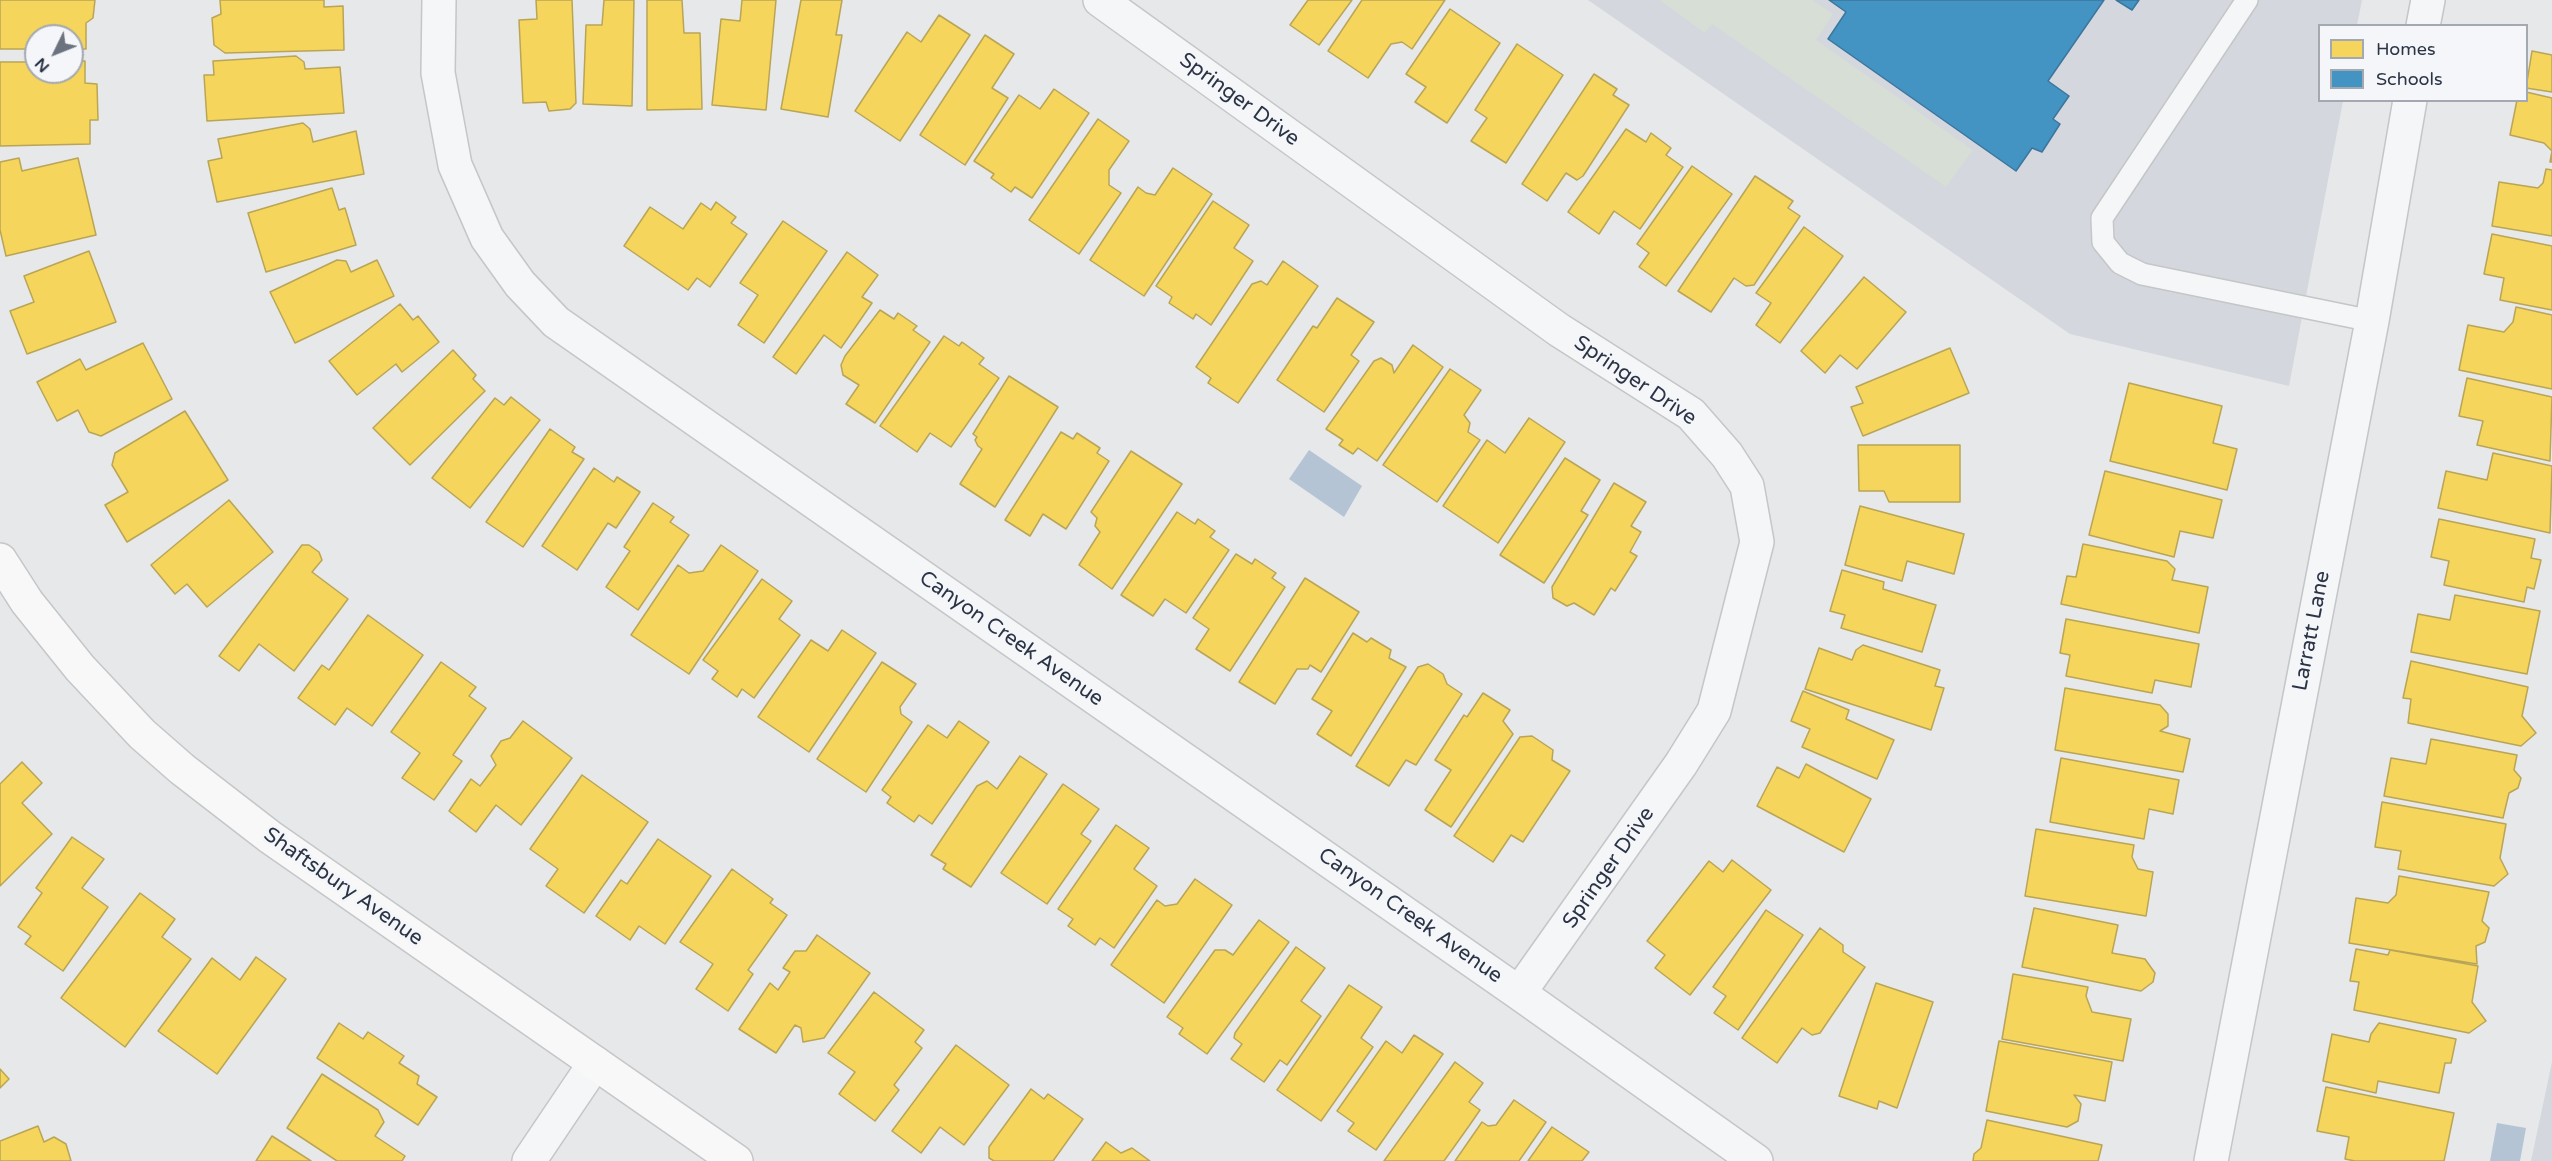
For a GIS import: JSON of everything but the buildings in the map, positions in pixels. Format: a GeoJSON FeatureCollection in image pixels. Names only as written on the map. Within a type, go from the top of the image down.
{"type":"FeatureCollection","features":[{"type":"Feature","properties":{"kind":"street","name":"Canyon Creek Avenue"},"geometry":{"type":"LineString","coordinates":[[439,0],[438,73],[455,165],[487,238],[520,285],[556,321],[1756,1161]]}},
{"type":"Feature","properties":{"kind":"street","name":"Springer Drive"},"geometry":{"type":"LineString","coordinates":[[1100,0],[1559,330],[1691,414],[1727,455],[1747,486],[1757,542],[1714,711],[1681,764],[1519,993]]}},
{"type":"Feature","properties":{"kind":"street"},"geometry":{"type":"LineString","coordinates":[[2423,24],[2428,0]]}},
{"type":"Feature","properties":{"kind":"street","name":"Larratt Lane"},"geometry":{"type":"LineString","coordinates":[[2211,1161],[2372,321],[2410,102]]}},
{"type":"Feature","properties":{"kind":"street","name":"Shaftsbury Avenue"},"geometry":{"type":"LineString","coordinates":[[0,560],[27,602],[87,676],[142,734],[182,769],[270,837],[736,1161]]}},
{"type":"Feature","properties":{"kind":"street"},"geometry":{"type":"LineString","coordinates":[[529,1161],[595,1063]]}},
{"type":"Feature","properties":{"kind":"lane"},"geometry":{"type":"LineString","coordinates":[[2247,0],[2102,218],[2103,242],[2120,263],[2142,274],[2372,321]]}},
{"type":"Feature","properties":{"kind":"shaded area"},"geometry":{"type":"Polygon","coordinates":[[[1588,0],[2362,0],[2357,24],[2318,24],[2318,102],[2343,102],[2289,386],[2070,334],[1588,0]]]}},
{"type":"Feature","properties":{"kind":"shaded area"},"geometry":{"type":"Polygon","coordinates":[[[1659,0],[1812,0],[1833,14],[1816,40],[1973,150],[1946,187],[1712,24],[1705,33],[1659,0]]]}},
{"type":"Feature","properties":{"kind":"shaded area"},"geometry":{"type":"Polygon","coordinates":[[[2552,1062],[2552,1161],[2531,1161],[2552,1062]]]}},
{"type":"Feature","properties":{"kind":"water"},"geometry":{"type":"Polygon","coordinates":[[[1309,450],[1362,486],[1344,517],[1289,479],[1309,450]]]}},
{"type":"Feature","properties":{"kind":"water"},"geometry":{"type":"Polygon","coordinates":[[[2497,1123],[2526,1128],[2520,1161],[2490,1161],[2497,1123]]]}}]}
